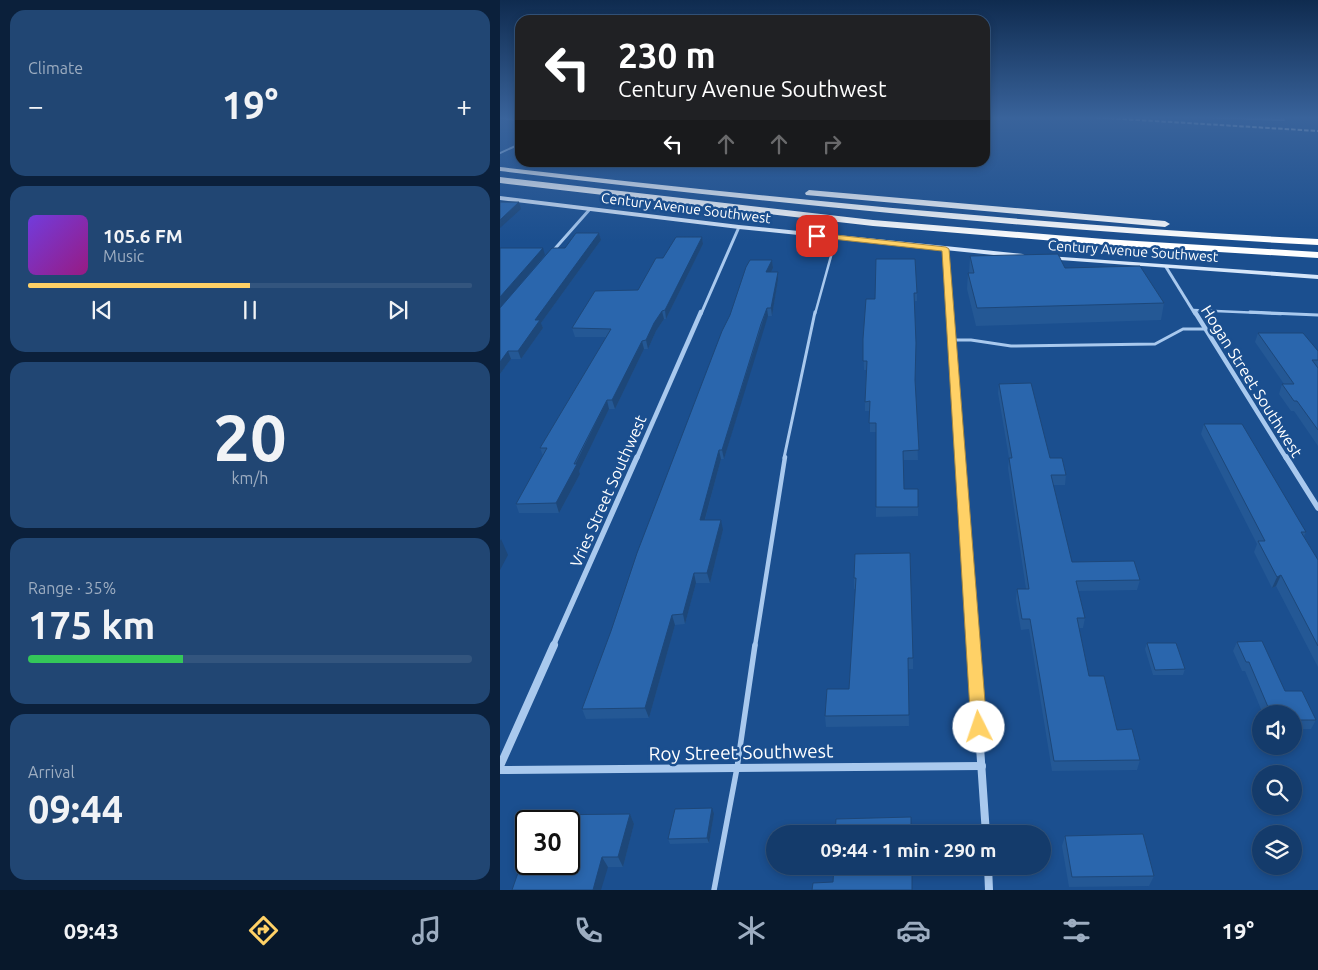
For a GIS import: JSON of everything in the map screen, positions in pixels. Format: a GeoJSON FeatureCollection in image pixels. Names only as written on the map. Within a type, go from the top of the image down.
{"type":"FeatureCollection","features":[{"type":"Feature","properties":{"kind":"highway"},"geometry":{"type":"LineString","coordinates":[[573,167],[846,197],[1318,238]]}},
{"type":"Feature","properties":{"kind":"highway"},"geometry":{"type":"LineString","coordinates":[[500,169],[926,216],[1062,227],[1318,242]]}},
{"type":"Feature","properties":{"kind":"highway"},"geometry":{"type":"LineString","coordinates":[[500,180],[891,224],[1104,242],[1318,256]]}},
{"type":"Feature","properties":{"kind":"street","name":"Century Avenue Southwest"},"geometry":{"type":"LineString","coordinates":[[500,198],[836,238],[1032,256]]}},
{"type":"Feature","properties":{"kind":"street"},"geometry":{"type":"LineString","coordinates":[[551,254],[590,209]]}},
{"type":"Feature","properties":{"kind":"street","name":"Vries Street Southwest"},"geometry":{"type":"LineString","coordinates":[[500,766],[739,227]]}},
{"type":"Feature","properties":{"kind":"street"},"geometry":{"type":"LineString","coordinates":[[946,249],[985,825]]}},
{"type":"Feature","properties":{"kind":"street","name":"Century Avenue Southwest"},"geometry":{"type":"LineString","coordinates":[[1041,257],[1318,277]]}},
{"type":"Feature","properties":{"kind":"street","name":"Hogan Street Southwest"},"geometry":{"type":"LineString","coordinates":[[1166,267],[1318,508]]}},
{"type":"Feature","properties":{"kind":"street","name":"Roy Street Southwest"},"geometry":{"type":"LineString","coordinates":[[500,770],[982,766]]}},
{"type":"Feature","properties":{"kind":"street"},"geometry":{"type":"LineString","coordinates":[[988,875],[989,890]]}},
{"type":"Feature","properties":{"kind":"lane"},"geometry":{"type":"LineString","coordinates":[[714,890],[737,768],[779,484],[813,319],[836,238]]}},
{"type":"Feature","properties":{"kind":"lane"},"geometry":{"type":"LineString","coordinates":[[1193,310],[1318,316]]}},
{"type":"Feature","properties":{"kind":"lane"},"geometry":{"type":"LineString","coordinates":[[952,340],[971,340],[1011,346],[1155,344],[1183,329],[1205,329]]}},
{"type":"Feature","properties":{"kind":"building"},"geometry":{"type":"Polygon","coordinates":[[[500,202],[519,202],[500,220],[500,202]]]}},
{"type":"Feature","properties":{"kind":"building"},"geometry":{"type":"Polygon","coordinates":[[[576,233],[599,233],[535,320],[540,320],[518,351],[508,351],[500,362],[500,308],[552,248],[565,248],[576,233]]]}},
{"type":"Feature","properties":{"kind":"building"},"geometry":{"type":"Polygon","coordinates":[[[676,237],[702,237],[665,310],[662,311],[654,323],[646,340],[642,341],[612,400],[607,400],[574,464],[577,464],[556,503],[516,504],[547,448],[540,448],[611,329],[572,328],[595,291],[638,290],[656,258],[663,258],[676,237]]]}},
{"type":"Feature","properties":{"kind":"building"},"geometry":{"type":"Polygon","coordinates":[[[500,248],[543,248],[500,297],[500,248]]]}},
{"type":"Feature","properties":{"kind":"building"},"geometry":{"type":"Polygon","coordinates":[[[1058,254],[1065,268],[1140,266],[1164,303],[977,308],[968,273],[974,273],[970,256],[1058,254]]]}},
{"type":"Feature","properties":{"kind":"building"},"geometry":{"type":"Polygon","coordinates":[[[876,259],[915,259],[917,293],[914,293],[915,380],[919,450],[903,451],[904,489],[918,489],[918,507],[876,507],[876,423],[869,423],[870,401],[865,402],[867,361],[863,361],[863,339],[866,299],[875,299],[876,259]]]}},
{"type":"Feature","properties":{"kind":"building"},"geometry":{"type":"Polygon","coordinates":[[[750,260],[772,260],[766,272],[778,272],[771,308],[767,308],[761,324],[722,450],[719,450],[700,520],[721,520],[707,573],[694,573],[683,614],[672,615],[645,708],[582,709],[637,553],[750,260]]]}},
{"type":"Feature","properties":{"kind":"building"},"geometry":{"type":"Polygon","coordinates":[[[1258,333],[1303,333],[1318,351],[1318,360],[1312,360],[1318,368],[1318,430],[1282,384],[1294,384],[1258,333]]]}},
{"type":"Feature","properties":{"kind":"building"},"geometry":{"type":"Polygon","coordinates":[[[1031,383],[1050,458],[1062,458],[1066,475],[1051,475],[1072,562],[1134,561],[1140,580],[1076,581],[1085,618],[1077,618],[1089,676],[1104,676],[1117,730],[1132,729],[1140,760],[1054,761],[1030,619],[1022,619],[1017,589],[1029,589],[1009,458],[1012,458],[999,384],[1031,383]]]}},
{"type":"Feature","properties":{"kind":"building"},"geometry":{"type":"Polygon","coordinates":[[[1204,424],[1242,424],[1306,532],[1301,532],[1318,560],[1318,646],[1281,575],[1277,577],[1258,541],[1265,541],[1204,424]]]}},
{"type":"Feature","properties":{"kind":"building"},"geometry":{"type":"Polygon","coordinates":[[[910,553],[913,658],[908,658],[909,715],[825,716],[827,689],[849,689],[856,578],[854,578],[855,554],[910,553]]]}},
{"type":"Feature","properties":{"kind":"building"},"geometry":{"type":"Polygon","coordinates":[[[1262,641],[1285,691],[1302,691],[1316,720],[1302,720],[1302,705],[1267,705],[1249,662],[1246,662],[1237,642],[1262,641]]]}},
{"type":"Feature","properties":{"kind":"building"},"geometry":{"type":"Polygon","coordinates":[[[1147,643],[1176,643],[1185,669],[1155,670],[1147,643]]]}},
{"type":"Feature","properties":{"kind":"building"},"geometry":{"type":"Polygon","coordinates":[[[712,808],[707,838],[668,839],[675,809],[712,808]]]}},
{"type":"Feature","properties":{"kind":"building"},"geometry":{"type":"Polygon","coordinates":[[[630,814],[618,857],[602,857],[593,890],[512,890],[517,875],[580,875],[580,815],[630,814]]]}},
{"type":"Feature","properties":{"kind":"building"},"geometry":{"type":"Polygon","coordinates":[[[911,817],[911,825],[836,825],[836,819],[911,817]]]}},
{"type":"Feature","properties":{"kind":"building"},"geometry":{"type":"Polygon","coordinates":[[[1143,834],[1154,876],[1072,877],[1065,836],[1143,834]]]}},
{"type":"Feature","properties":{"kind":"building"},"geometry":{"type":"Polygon","coordinates":[[[833,875],[912,875],[912,890],[812,890],[813,883],[833,882],[833,875]]]}},
{"type":"Feature","properties":{"kind":"route"},"geometry":{"type":"LineString","coordinates":[[817,236],[946,249],[979,727]]}}]}
